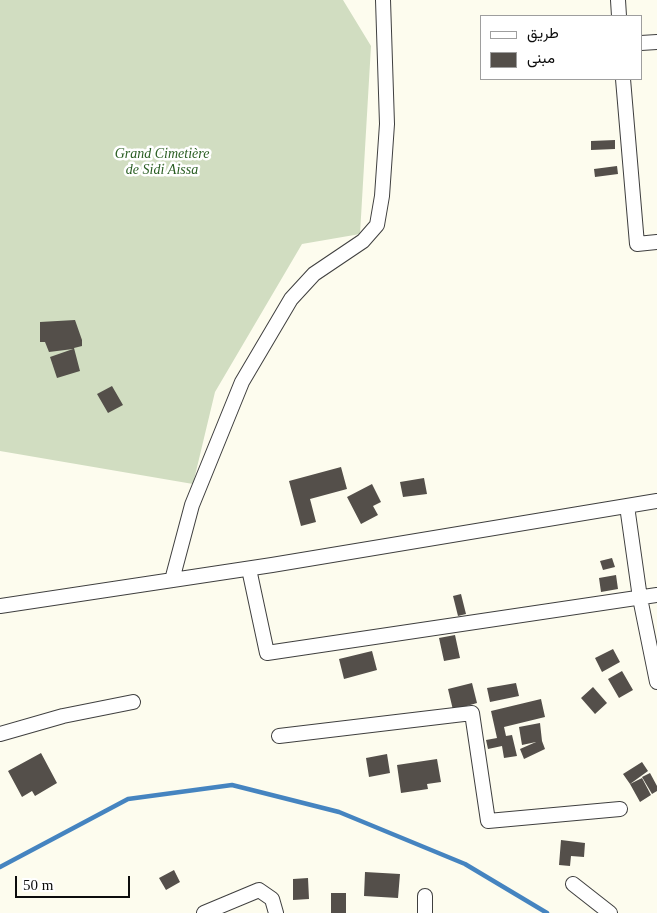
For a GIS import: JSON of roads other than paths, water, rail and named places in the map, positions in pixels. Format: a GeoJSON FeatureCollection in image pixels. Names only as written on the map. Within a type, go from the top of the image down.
{"type":"FeatureCollection","features":[{"type":"Feature","properties":{"kind":"street"},"geometry":{"type":"LineString","coordinates":[[172,580],[192,505],[242,382],[291,299],[314,274],[363,242],[377,226],[382,196],[387,124],[383,0]]}},
{"type":"Feature","properties":{"kind":"street"},"geometry":{"type":"LineString","coordinates":[[618,0],[619,15]]}},
{"type":"Feature","properties":{"kind":"street"},"geometry":{"type":"LineString","coordinates":[[642,43],[657,42]]}},
{"type":"Feature","properties":{"kind":"street"},"geometry":{"type":"LineString","coordinates":[[623,80],[637,244],[657,242]]}},
{"type":"Feature","properties":{"kind":"street"},"geometry":{"type":"LineString","coordinates":[[0,606],[249,568],[657,501]]}},
{"type":"Feature","properties":{"kind":"street"},"geometry":{"type":"LineString","coordinates":[[628,506],[640,598],[657,682]]}},
{"type":"Feature","properties":{"kind":"street"},"geometry":{"type":"LineString","coordinates":[[249,568],[267,653],[657,595]]}},
{"type":"Feature","properties":{"kind":"street"},"geometry":{"type":"LineString","coordinates":[[0,734],[63,716],[134,702]]}},
{"type":"Feature","properties":{"kind":"street"},"geometry":{"type":"LineString","coordinates":[[279,736],[472,713],[488,821],[620,808]]}},
{"type":"Feature","properties":{"kind":"street"},"geometry":{"type":"LineString","coordinates":[[573,884],[610,913]]}},
{"type":"Feature","properties":{"kind":"street"},"geometry":{"type":"LineString","coordinates":[[204,913],[259,890],[272,899],[276,913]]}},
{"type":"Feature","properties":{"kind":"street"},"geometry":{"type":"LineString","coordinates":[[425,913],[426,896]]}},
{"type":"Feature","properties":{"kind":"waterway"},"geometry":{"type":"LineString","coordinates":[[0,867],[128,799],[232,785],[339,812],[465,864],[547,913]]}},
{"type":"Feature","properties":{"kind":"park label","name":"Grand Cimetière de Sidi Aissa"},"geometry":{"type":"Point","coordinates":[162,162]}}]}
